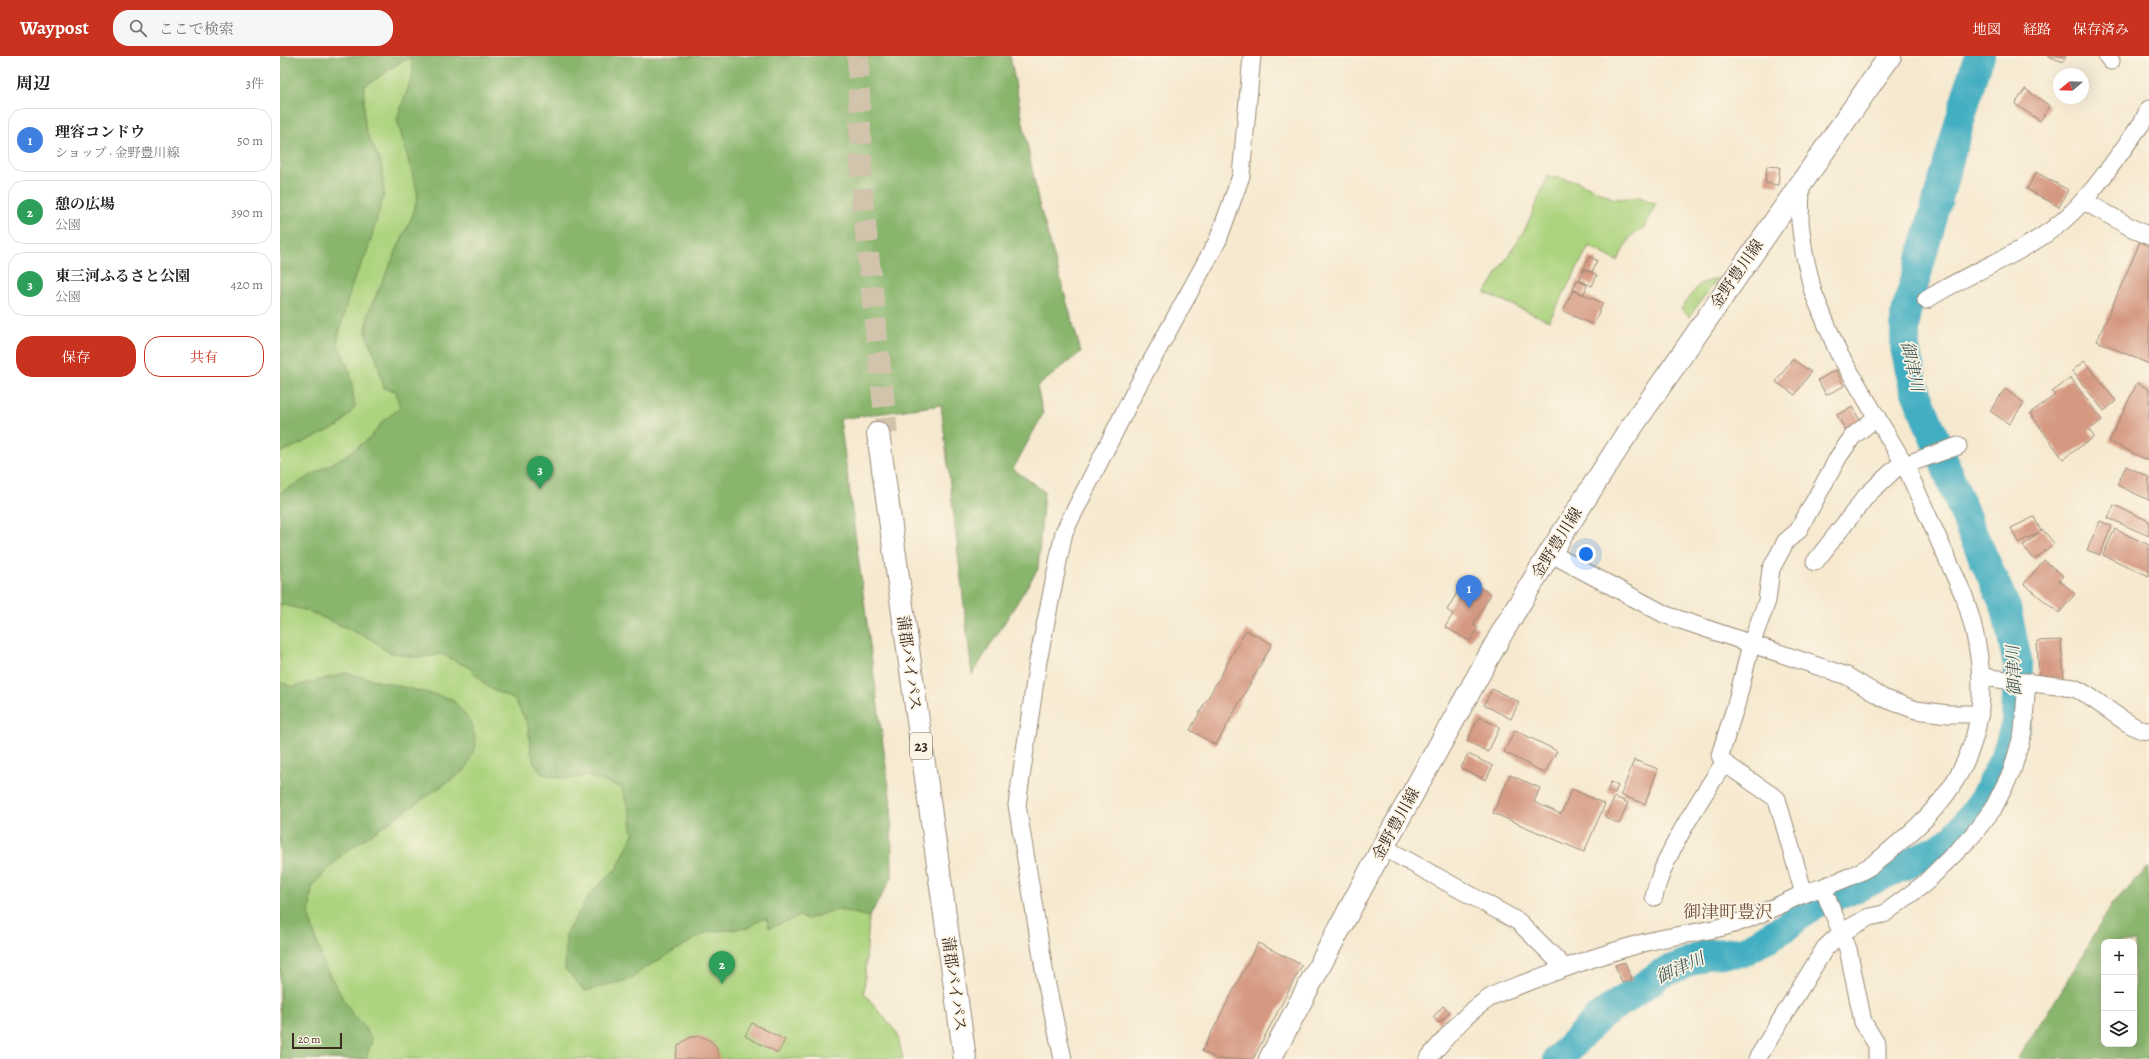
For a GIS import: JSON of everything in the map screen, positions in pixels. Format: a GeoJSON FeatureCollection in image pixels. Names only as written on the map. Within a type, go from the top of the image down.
{"type":"FeatureCollection","features":[{"type":"Feature","properties":{"kind":"main road","name":"金野豊川線"},"geometry":{"type":"LineString","coordinates":[[1270,1059],[1383,847],[1503,631],[1550,553],[1624,438],[1890,56]]}},
{"type":"Feature","properties":{"kind":"main road","name":"蒲郡バイパス"},"geometry":{"type":"LineString","coordinates":[[965,1059],[883,434],[976,1059]]}},
{"type":"Feature","properties":{"kind":"street"},"geometry":{"type":"LineString","coordinates":[[1063,1059],[1046,981],[1018,805],[1038,661],[1064,532],[1135,391],[1218,240],[1241,176],[1252,56]]}},
{"type":"Feature","properties":{"kind":"street"},"geometry":{"type":"LineString","coordinates":[[1926,300],[1943,289],[2015,254],[2054,228],[2084,201],[2142,123],[2149,109]]}},
{"type":"Feature","properties":{"kind":"street"},"geometry":{"type":"LineString","coordinates":[[1428,1059],[1457,1022],[1493,996],[1566,968],[1644,943],[1731,924],[1804,894],[1825,892],[1872,864],[1918,826],[1936,807],[1956,780],[1971,751],[1987,677],[1964,596],[1905,465],[1838,352],[1813,292],[1804,253],[1800,222],[1801,183]]}},
{"type":"Feature","properties":{"kind":"street"},"geometry":{"type":"LineString","coordinates":[[2084,201],[2149,236]]}},
{"type":"Feature","properties":{"kind":"street"},"geometry":{"type":"LineString","coordinates":[[1804,894],[1777,799],[1724,763],[1720,755],[1736,705],[1751,644],[1767,601],[1771,569],[1786,542],[1798,531],[1839,456],[1852,436],[1877,417]]}},
{"type":"Feature","properties":{"kind":"street"},"geometry":{"type":"LineString","coordinates":[[1815,562],[1867,495],[1896,468],[1958,446]]}},
{"type":"Feature","properties":{"kind":"street"},"geometry":{"type":"LineString","coordinates":[[1550,553],[1666,615],[1847,676],[1883,698],[1916,710],[1948,714],[1980,714]]}},
{"type":"Feature","properties":{"kind":"street"},"geometry":{"type":"LineString","coordinates":[[1987,677],[2058,685],[2080,690],[2137,729],[2149,731]]}},
{"type":"Feature","properties":{"kind":"street"},"geometry":{"type":"LineString","coordinates":[[1757,1059],[1825,948],[1840,931],[1869,917],[1884,914],[1924,884],[1971,837],[1993,809],[2012,771],[2023,732],[2027,682]]}},
{"type":"Feature","properties":{"kind":"street"},"geometry":{"type":"LineString","coordinates":[[1654,897],[1657,880],[1671,853],[1704,793],[1724,763]]}},
{"type":"Feature","properties":{"kind":"street"},"geometry":{"type":"LineString","coordinates":[[1383,847],[1519,922],[1566,968]]}},
{"type":"Feature","properties":{"kind":"street"},"geometry":{"type":"LineString","coordinates":[[1825,892],[1848,949],[1862,1022],[1877,1045],[1877,1059]]}},
{"type":"Feature","properties":{"kind":"green space"},"geometry":{"type":"Polygon","coordinates":[[[280,56],[1010,56],[1038,200],[1081,352],[1037,387],[1043,414],[1013,469],[1044,491],[1038,569],[972,675],[941,405],[840,419],[891,804],[892,877],[869,917],[838,909],[807,919],[800,916],[769,928],[767,919],[762,919],[748,928],[707,932],[643,969],[631,979],[585,991],[565,969],[566,933],[591,893],[618,867],[633,834],[630,813],[621,787],[587,776],[567,779],[542,774],[534,762],[531,751],[528,725],[515,700],[489,688],[468,667],[441,654],[419,658],[388,652],[371,639],[308,611],[280,604],[280,493],[347,455],[371,437],[382,422],[400,408],[396,391],[384,388],[377,360],[366,334],[368,313],[413,214],[418,195],[397,119],[413,74],[412,58],[400,62],[364,87],[364,115],[366,132],[381,162],[384,195],[366,255],[354,279],[337,342],[350,372],[355,407],[339,426],[280,453],[280,56]]]}},
{"type":"Feature","properties":{"kind":"green space"},"geometry":{"type":"Polygon","coordinates":[[[410,56],[479,56],[836,788],[891,804],[892,877],[869,917],[864,993],[897,1033],[903,1059],[280,1059],[280,142],[410,56]]]}},
{"type":"Feature","properties":{"kind":"green space"},"geometry":{"type":"Polygon","coordinates":[[[1548,176],[1576,181],[1615,199],[1640,197],[1656,204],[1643,229],[1631,236],[1617,261],[1589,246],[1549,321],[1485,293],[1526,227],[1548,176]]]}},
{"type":"Feature","properties":{"kind":"green space"},"geometry":{"type":"Polygon","coordinates":[[[1718,278],[1689,317],[1681,309],[1700,284],[1718,278]]]}},
{"type":"Feature","properties":{"kind":"green space"},"geometry":{"type":"Polygon","coordinates":[[[346,673],[452,699],[472,723],[476,745],[465,770],[344,853],[312,886],[309,916],[324,965],[352,1014],[363,1025],[372,1040],[366,1059],[280,1059],[280,682],[292,687],[346,673]]]}},
{"type":"Feature","properties":{"kind":"green space"},"geometry":{"type":"Polygon","coordinates":[[[2149,867],[2149,1059],[2017,1059],[2060,993],[2113,902],[2149,867]]]}},
{"type":"Feature","properties":{"kind":"building"},"geometry":{"type":"Polygon","coordinates":[[[2048,56],[2066,56],[2063,62],[2048,56]]]}},
{"type":"Feature","properties":{"kind":"building"},"geometry":{"type":"Polygon","coordinates":[[[2025,89],[2050,106],[2040,121],[2015,104],[2025,89]]]}},
{"type":"Feature","properties":{"kind":"building"},"geometry":{"type":"Polygon","coordinates":[[[1767,166],[1780,167],[1778,185],[1765,183],[1767,166]]]}},
{"type":"Feature","properties":{"kind":"building"},"geometry":{"type":"Polygon","coordinates":[[[2036,172],[2068,190],[2059,207],[2027,189],[2036,172]]]}},
{"type":"Feature","properties":{"kind":"building"},"geometry":{"type":"Polygon","coordinates":[[[2140,242],[2149,246],[2149,364],[2097,341],[2140,242]]]}},
{"type":"Feature","properties":{"kind":"building"},"geometry":{"type":"Polygon","coordinates":[[[1589,257],[1597,260],[1592,272],[1584,269],[1589,257]]]}},
{"type":"Feature","properties":{"kind":"building"},"geometry":{"type":"Polygon","coordinates":[[[1584,269],[1597,275],[1592,286],[1579,280],[1584,269]]]}},
{"type":"Feature","properties":{"kind":"building"},"geometry":{"type":"Polygon","coordinates":[[[1577,280],[1587,285],[1584,294],[1573,289],[1577,280]]]}},
{"type":"Feature","properties":{"kind":"building"},"geometry":{"type":"Polygon","coordinates":[[[1573,290],[1603,303],[1593,325],[1563,311],[1573,290]]]}},
{"type":"Feature","properties":{"kind":"building"},"geometry":{"type":"Polygon","coordinates":[[[1792,359],[1811,372],[1795,395],[1776,382],[1792,359]]]}},
{"type":"Feature","properties":{"kind":"building"},"geometry":{"type":"Polygon","coordinates":[[[2084,361],[2116,401],[2104,411],[2072,371],[2084,361]]]}},
{"type":"Feature","properties":{"kind":"building"},"geometry":{"type":"Polygon","coordinates":[[[1836,370],[1844,386],[1826,395],[1818,380],[1836,370]]]}},
{"type":"Feature","properties":{"kind":"building"},"geometry":{"type":"Polygon","coordinates":[[[2071,378],[2102,420],[2089,430],[2094,437],[2063,459],[2030,413],[2055,395],[2052,392],[2071,378]]]}},
{"type":"Feature","properties":{"kind":"building"},"geometry":{"type":"Polygon","coordinates":[[[2137,383],[2149,389],[2149,461],[2109,441],[2137,383]]]}},
{"type":"Feature","properties":{"kind":"building"},"geometry":{"type":"Polygon","coordinates":[[[2005,389],[2024,403],[2009,424],[1990,411],[2005,389]]]}},
{"type":"Feature","properties":{"kind":"building"},"geometry":{"type":"Polygon","coordinates":[[[1853,407],[1862,425],[1847,433],[1837,415],[1853,407]]]}},
{"type":"Feature","properties":{"kind":"building"},"geometry":{"type":"Polygon","coordinates":[[[2126,466],[2149,477],[2149,500],[2117,485],[2126,466]]]}},
{"type":"Feature","properties":{"kind":"building"},"geometry":{"type":"Polygon","coordinates":[[[2114,505],[2149,521],[2149,536],[2108,518],[2114,505]]]}},
{"type":"Feature","properties":{"kind":"building"},"geometry":{"type":"Polygon","coordinates":[[[2034,517],[2041,531],[2042,529],[2054,543],[2035,560],[2023,546],[2039,532],[2018,543],[2011,528],[2034,517]]]}},
{"type":"Feature","properties":{"kind":"building"},"geometry":{"type":"Polygon","coordinates":[[[2100,521],[2112,526],[2100,555],[2087,550],[2100,521]]]}},
{"type":"Feature","properties":{"kind":"building"},"geometry":{"type":"Polygon","coordinates":[[[2115,529],[2149,545],[2149,576],[2103,555],[2115,529]]]}},
{"type":"Feature","properties":{"kind":"building"},"geometry":{"type":"Polygon","coordinates":[[[2044,560],[2063,576],[2059,580],[2075,594],[2059,613],[2024,584],[2044,560]]]}},
{"type":"Feature","properties":{"kind":"building"},"geometry":{"type":"Polygon","coordinates":[[[1465,579],[1491,594],[1473,625],[1478,628],[1470,641],[1445,627],[1453,614],[1447,610],[1465,579]]]}},
{"type":"Feature","properties":{"kind":"building"},"geometry":{"type":"Polygon","coordinates":[[[1246,630],[1272,644],[1216,745],[1190,730],[1246,630]]]}},
{"type":"Feature","properties":{"kind":"building"},"geometry":{"type":"Polygon","coordinates":[[[2061,640],[2064,679],[2039,680],[2037,641],[2061,640]]]}},
{"type":"Feature","properties":{"kind":"building"},"geometry":{"type":"Polygon","coordinates":[[[1492,689],[1519,702],[1511,719],[1484,705],[1492,689]]]}},
{"type":"Feature","properties":{"kind":"building"},"geometry":{"type":"Polygon","coordinates":[[[1479,717],[1500,727],[1488,752],[1467,741],[1479,717]]]}},
{"type":"Feature","properties":{"kind":"building"},"geometry":{"type":"Polygon","coordinates":[[[1515,730],[1557,751],[1545,773],[1504,752],[1515,730]]]}},
{"type":"Feature","properties":{"kind":"building"},"geometry":{"type":"Polygon","coordinates":[[[1468,754],[1493,766],[1486,780],[1461,768],[1468,754]]]}},
{"type":"Feature","properties":{"kind":"building"},"geometry":{"type":"Polygon","coordinates":[[[1634,760],[1658,769],[1645,804],[1621,795],[1634,760]]]}},
{"type":"Feature","properties":{"kind":"building"},"geometry":{"type":"Polygon","coordinates":[[[1510,775],[1540,788],[1534,802],[1561,814],[1572,789],[1605,804],[1584,852],[1493,813],[1510,775]]]}},
{"type":"Feature","properties":{"kind":"building"},"geometry":{"type":"Polygon","coordinates":[[[1611,782],[1618,786],[1614,794],[1607,791],[1611,782]]]}},
{"type":"Feature","properties":{"kind":"building"},"geometry":{"type":"Polygon","coordinates":[[[1615,797],[1628,803],[1619,824],[1605,817],[1615,797]]]}},
{"type":"Feature","properties":{"kind":"building"},"geometry":{"type":"Polygon","coordinates":[[[1258,943],[1302,965],[1253,1059],[1217,1059],[1202,1051],[1258,943]]]}},
{"type":"Feature","properties":{"kind":"building"},"geometry":{"type":"Polygon","coordinates":[[[1625,962],[1632,980],[1622,983],[1615,965],[1625,962]]]}},
{"type":"Feature","properties":{"kind":"building"},"geometry":{"type":"Polygon","coordinates":[[[1443,1006],[1450,1012],[1439,1023],[1433,1017],[1443,1006]]]}},
{"type":"Feature","properties":{"kind":"building"},"geometry":{"type":"Polygon","coordinates":[[[752,1023],[785,1040],[778,1053],[745,1036],[752,1023]]]}},
{"type":"Feature","properties":{"kind":"building"},"geometry":{"type":"Polygon","coordinates":[[[700,1036],[711,1041],[716,1047],[720,1059],[675,1059],[678,1046],[691,1037],[700,1036]]]}},
{"type":"Feature","properties":{"kind":"waterway","name":"御津川"},"geometry":{"type":"LineString","coordinates":[[1558,1059],[1599,1017],[1661,974],[1707,954],[1743,952],[1784,928],[1814,904],[1854,889],[1938,849],[1954,839],[1982,802],[2006,755],[2016,723],[2018,665],[2006,608],[1970,528],[1913,384],[1905,348],[1905,316],[1975,67],[1980,56]]}},
{"type":"Feature","properties":{"kind":"tunnel"},"geometry":{"type":"LineString","coordinates":[[858,56],[862,196],[887,434]]}},
{"type":"Feature","properties":{"kind":"place","name":"東三河ふるさと公園"},"geometry":{"type":"Point","coordinates":[540,489]}},
{"type":"Feature","properties":{"kind":"place","name":"理容コンドウ"},"geometry":{"type":"Point","coordinates":[1469,608]}},
{"type":"Feature","properties":{"kind":"place","name":"憩の広場"},"geometry":{"type":"Point","coordinates":[722,984]}},
{"type":"Feature","properties":{"kind":"district","name":"御津町豊沢"},"geometry":{"type":"Point","coordinates":[1728,912]}}]}
